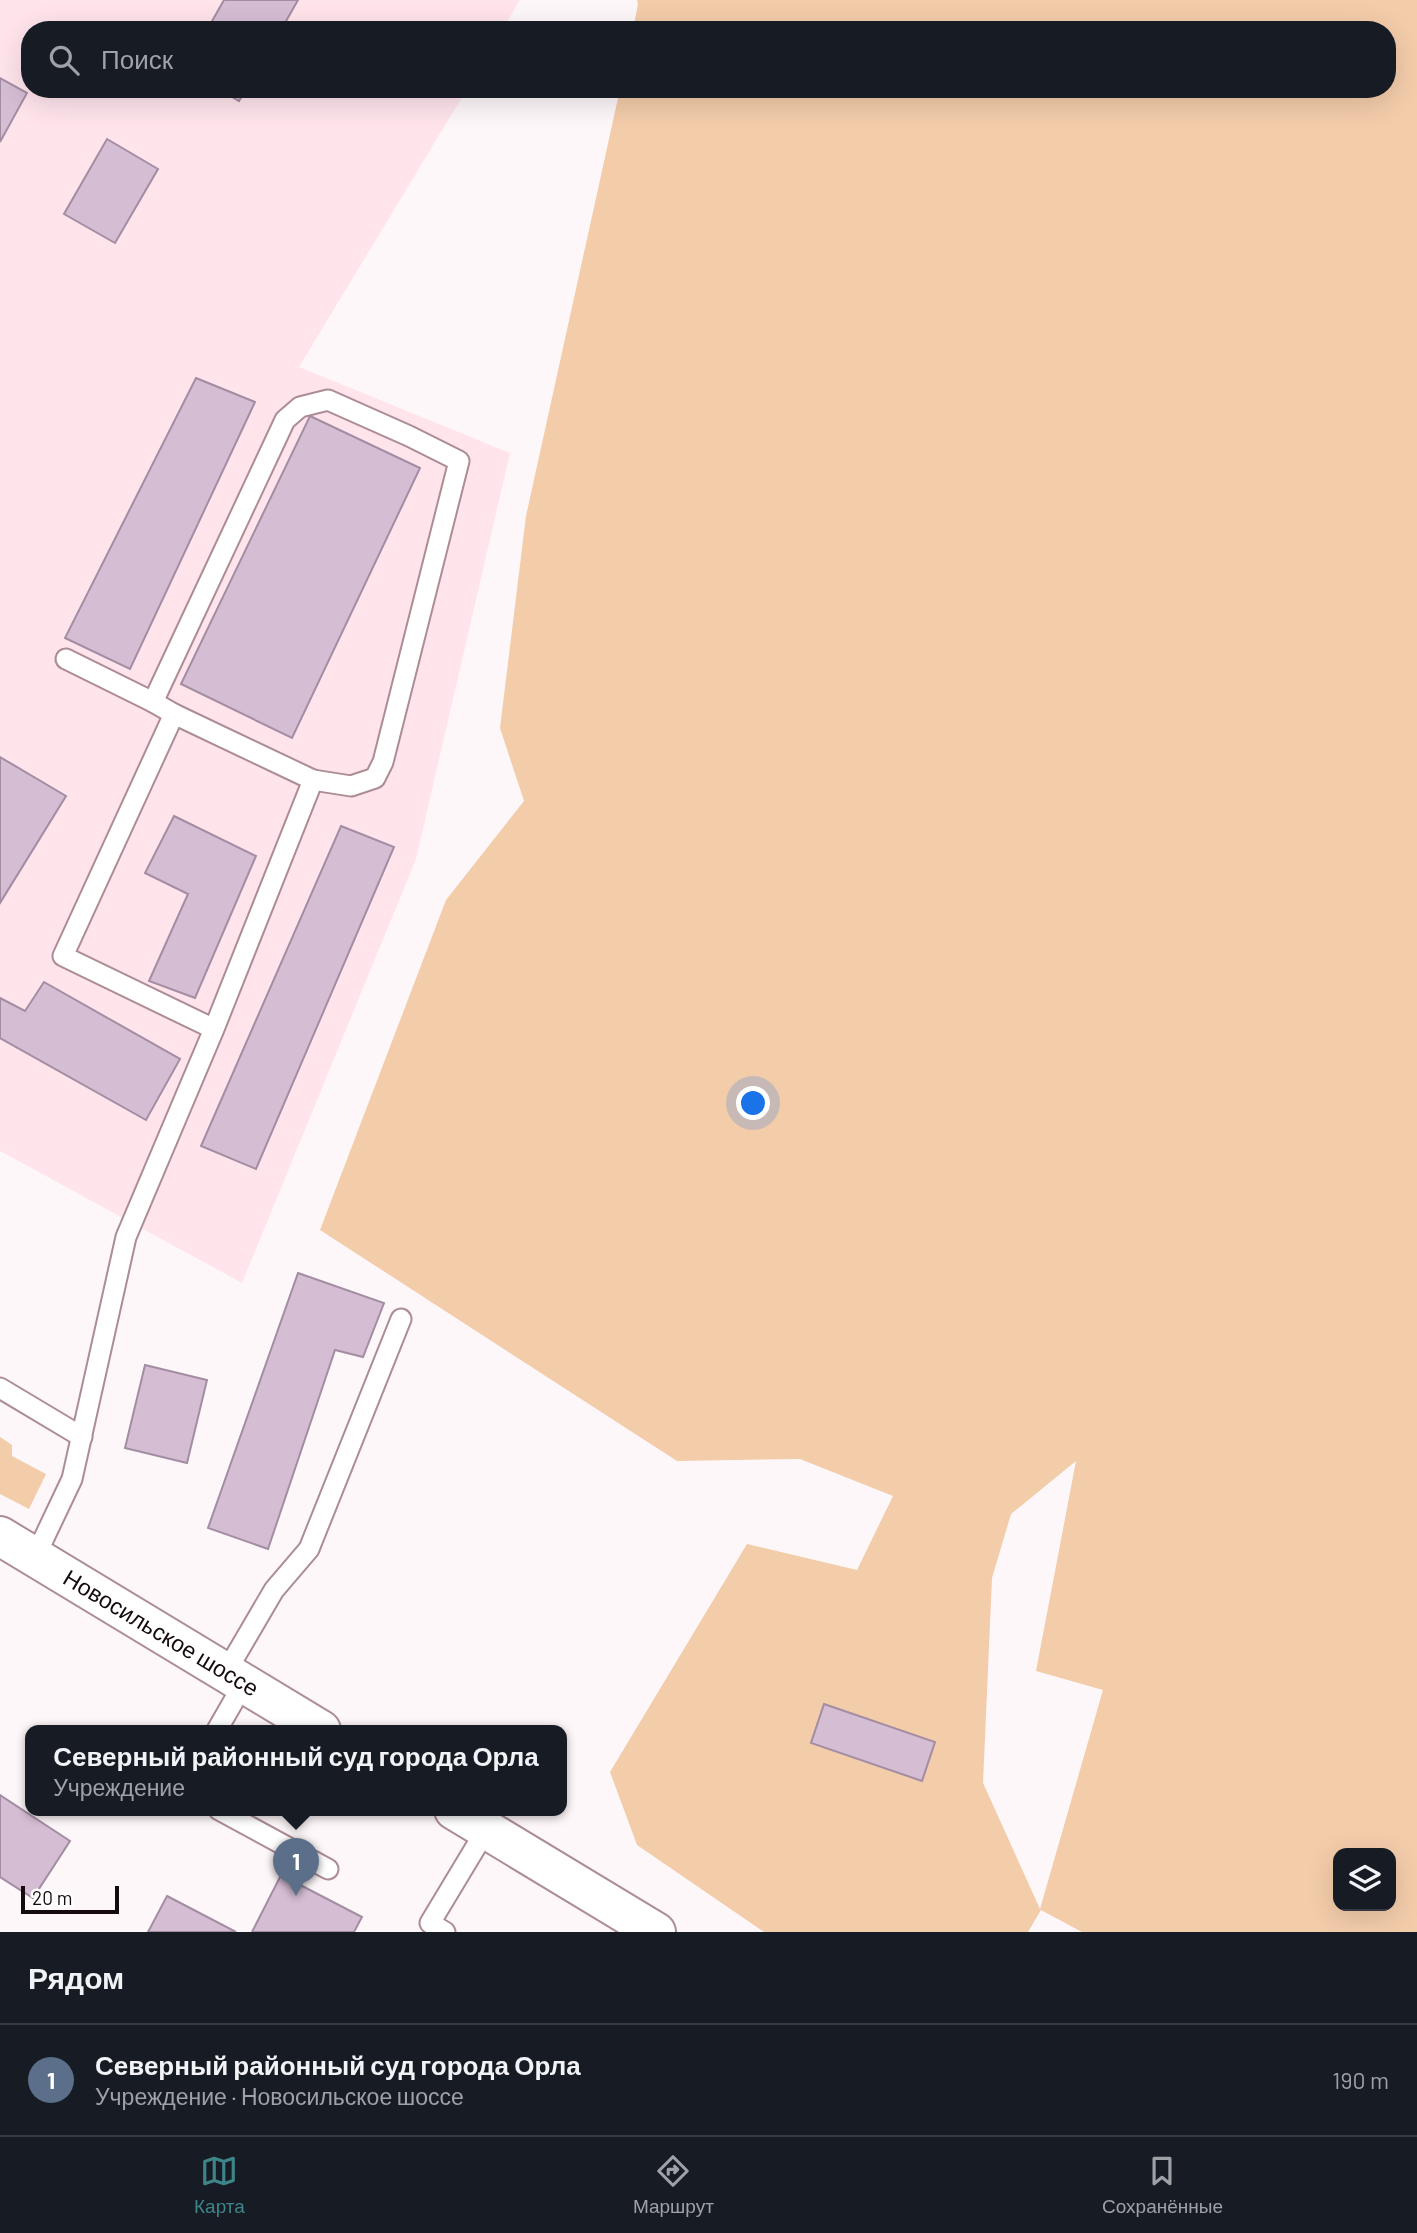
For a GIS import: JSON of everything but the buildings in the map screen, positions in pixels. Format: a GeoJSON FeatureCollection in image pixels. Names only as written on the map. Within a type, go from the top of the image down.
{"type":"FeatureCollection","features":[{"type":"Feature","properties":{"kind":"street","name":"Новосильское шоссе"},"geometry":{"type":"LineString","coordinates":[[0,1536],[313,1725]]}},
{"type":"Feature","properties":{"kind":"street"},"geometry":{"type":"LineString","coordinates":[[464,1816],[656,1932]]}},
{"type":"Feature","properties":{"kind":"lane"},"geometry":{"type":"LineString","coordinates":[[66,659],[174,714],[313,780],[351,786],[375,778],[383,762],[459,461],[328,400],[300,407],[285,421],[153,702]]}},
{"type":"Feature","properties":{"kind":"lane"},"geometry":{"type":"LineString","coordinates":[[174,714],[63,956],[214,1029]]}},
{"type":"Feature","properties":{"kind":"lane"},"geometry":{"type":"LineString","coordinates":[[35,1557],[72,1479],[126,1237],[214,1029],[313,780]]}},
{"type":"Feature","properties":{"kind":"lane"},"geometry":{"type":"LineString","coordinates":[[219,1725],[235,1678],[274,1590],[309,1549],[401,1319]]}},
{"type":"Feature","properties":{"kind":"lane"},"geometry":{"type":"LineString","coordinates":[[0,1388],[82,1437]]}},
{"type":"Feature","properties":{"kind":"lane"},"geometry":{"type":"LineString","coordinates":[[230,1816],[328,1869]]}},
{"type":"Feature","properties":{"kind":"lane"},"geometry":{"type":"LineString","coordinates":[[433,1929],[486,1830]]}},
{"type":"Feature","properties":{"kind":"shaded area"},"geometry":{"type":"Polygon","coordinates":[[[0,0],[520,0],[507,21],[21,21],[21,98],[462,98],[299,367],[510,453],[416,859],[242,1283],[0,1151],[0,0]]]}},
{"type":"Feature","properties":{"kind":"shaded area"},"geometry":{"type":"Polygon","coordinates":[[[637,0],[1417,0],[1417,1932],[1082,1932],[1041,1910],[1028,1932],[764,1932],[637,1845],[610,1772],[747,1544],[857,1570],[893,1496],[800,1459],[677,1461],[320,1230],[446,900],[524,801],[500,728],[526,516],[618,98],[1396,98],[1396,21],[635,21],[637,0]],[[1076,1461],[1011,1514],[992,1578],[983,1783],[1040,1909],[1103,1690],[1036,1671],[1076,1461]]]}},
{"type":"Feature","properties":{"kind":"shaded area"},"geometry":{"type":"Polygon","coordinates":[[[0,1437],[12,1445],[12,1456],[46,1474],[29,1509],[0,1494],[0,1437]]]}},
{"type":"Feature","properties":{"kind":"place","name":"Северный районный суд города Орла"},"geometry":{"type":"Point","coordinates":[296,1896]}}]}
